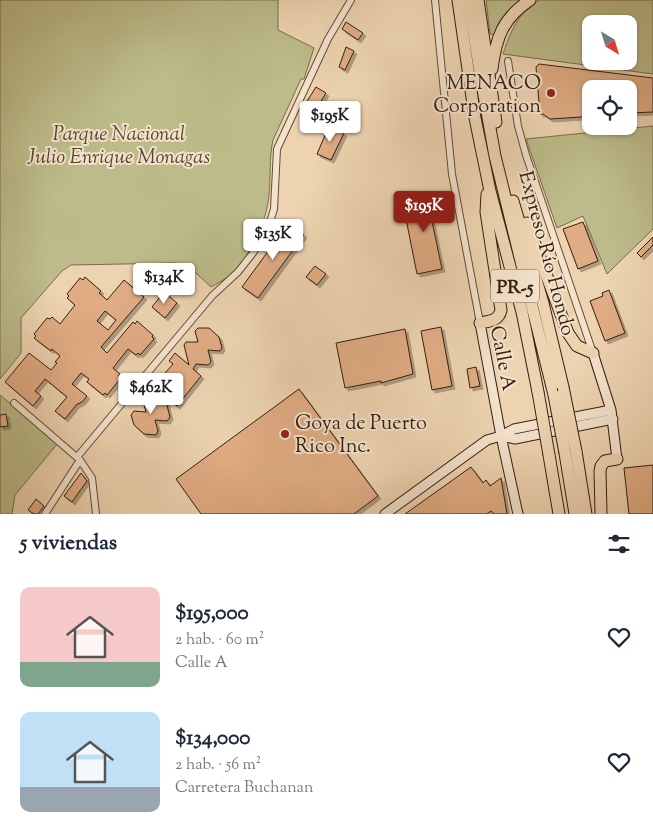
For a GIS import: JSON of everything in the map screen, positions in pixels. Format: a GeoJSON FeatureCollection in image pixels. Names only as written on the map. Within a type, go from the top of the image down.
{"type":"FeatureCollection","features":[{"type":"Feature","properties":{"kind":"highway","name":"Expreso Río Hondo"},"geometry":{"type":"LineString","coordinates":[[458,0],[475,118],[488,180],[522,312],[559,514]]}},
{"type":"Feature","properties":{"kind":"highway"},"geometry":{"type":"LineString","coordinates":[[469,0],[481,82],[495,156],[554,395],[570,452],[576,514]]}},
{"type":"Feature","properties":{"kind":"highway","name":"Expreso Río Hondo"},"geometry":{"type":"LineString","coordinates":[[478,0],[490,83],[509,186],[543,303],[563,387],[570,452],[586,514]]}},
{"type":"Feature","properties":{"kind":"highway"},"geometry":{"type":"LineString","coordinates":[[490,83],[494,52],[500,32],[514,12],[530,0]]}},
{"type":"Feature","properties":{"kind":"highway"},"geometry":{"type":"LineString","coordinates":[[480,323],[496,319],[500,315],[501,310],[486,212],[488,180]]}},
{"type":"Feature","properties":{"kind":"highway"},"geometry":{"type":"LineString","coordinates":[[509,186],[520,207],[568,333],[577,346],[593,353]]}},
{"type":"Feature","properties":{"kind":"highway"},"geometry":{"type":"LineString","coordinates":[[601,514],[600,468],[605,462],[617,460]]}},
{"type":"Feature","properties":{"kind":"street"},"geometry":{"type":"LineString","coordinates":[[45,514],[78,459],[212,296],[238,272],[253,253],[269,225],[274,209],[277,149],[328,39],[351,0]]}},
{"type":"Feature","properties":{"kind":"street","name":"Calle A"},"geometry":{"type":"LineString","coordinates":[[435,0],[452,174],[501,436],[518,514]]}},
{"type":"Feature","properties":{"kind":"street"},"geometry":{"type":"LineString","coordinates":[[508,61],[518,126],[526,156],[593,353],[612,415],[617,460]]}},
{"type":"Feature","properties":{"kind":"street"},"geometry":{"type":"LineString","coordinates":[[14,403],[78,459],[92,478],[96,514]]}},
{"type":"Feature","properties":{"kind":"street"},"geometry":{"type":"LineString","coordinates":[[385,514],[487,440],[501,436],[514,429],[612,415]]}},
{"type":"Feature","properties":{"kind":"green space","name":"Parque Nacional Julio Enrique Monagas"},"geometry":{"type":"Polygon","coordinates":[[[0,0],[278,0],[278,30],[314,48],[304,79],[301,79],[273,140],[268,205],[265,217],[250,251],[236,270],[211,287],[196,273],[176,263],[71,265],[62,271],[21,318],[21,353],[0,379],[0,0]]]}},
{"type":"Feature","properties":{"kind":"green space"},"geometry":{"type":"Polygon","coordinates":[[[486,0],[527,0],[495,35],[490,34],[486,0]]]}},
{"type":"Feature","properties":{"kind":"green space"},"geometry":{"type":"Polygon","coordinates":[[[539,0],[653,0],[653,74],[623,70],[638,70],[638,15],[582,15],[582,65],[503,54],[516,24],[525,11],[539,0]]]}},
{"type":"Feature","properties":{"kind":"green space"},"geometry":{"type":"Polygon","coordinates":[[[653,126],[653,229],[607,274],[583,216],[557,228],[526,139],[582,133],[582,135],[637,135],[637,128],[653,126]]]}},
{"type":"Feature","properties":{"kind":"green space"},"geometry":{"type":"Polygon","coordinates":[[[0,395],[58,443],[15,495],[12,514],[0,514],[0,395]]]}},
{"type":"Feature","properties":{"kind":"building"},"geometry":{"type":"Polygon","coordinates":[[[346,22],[363,33],[358,40],[342,29],[346,22]]]}},
{"type":"Feature","properties":{"kind":"building"},"geometry":{"type":"Polygon","coordinates":[[[346,47],[354,51],[345,70],[339,67],[346,47]]]}},
{"type":"Feature","properties":{"kind":"building"},"geometry":{"type":"Polygon","coordinates":[[[539,64],[653,78],[653,112],[637,113],[637,80],[582,80],[582,116],[550,119],[540,114],[536,67],[539,64]]]}},
{"type":"Feature","properties":{"kind":"building"},"geometry":{"type":"Polygon","coordinates":[[[316,87],[326,93],[320,103],[336,113],[331,121],[310,109],[308,112],[302,109],[316,87]]]}},
{"type":"Feature","properties":{"kind":"building"},"geometry":{"type":"Polygon","coordinates":[[[329,126],[344,133],[331,160],[317,154],[329,126]]]}},
{"type":"Feature","properties":{"kind":"building"},"geometry":{"type":"Polygon","coordinates":[[[442,194],[445,209],[430,212],[442,269],[417,274],[403,204],[442,194]]]}},
{"type":"Feature","properties":{"kind":"building"},"geometry":{"type":"Polygon","coordinates":[[[583,222],[598,261],[578,269],[563,229],[583,222]]]}},
{"type":"Feature","properties":{"kind":"building"},"geometry":{"type":"Polygon","coordinates":[[[288,224],[304,235],[258,298],[242,287],[288,224]]]}},
{"type":"Feature","properties":{"kind":"building"},"geometry":{"type":"Polygon","coordinates":[[[653,237],[653,245],[641,257],[637,253],[653,237]]]}},
{"type":"Feature","properties":{"kind":"building"},"geometry":{"type":"Polygon","coordinates":[[[315,266],[326,274],[317,285],[306,277],[315,266]]]}},
{"type":"Feature","properties":{"kind":"building"},"geometry":{"type":"Polygon","coordinates":[[[85,277],[101,291],[99,293],[107,300],[124,280],[144,297],[101,347],[107,353],[133,322],[135,324],[137,321],[153,335],[154,339],[140,355],[138,353],[136,355],[128,349],[113,368],[120,374],[118,376],[121,378],[107,395],[105,393],[103,395],[87,382],[89,379],[81,373],[72,384],[87,396],[82,402],[77,404],[65,419],[55,411],[67,397],[45,379],[35,391],[41,396],[33,406],[5,382],[29,353],[51,370],[57,363],[55,362],[60,356],[34,338],[36,336],[34,334],[47,318],[50,319],[52,317],[60,324],[75,305],[67,298],[69,296],[67,294],[80,278],[83,280],[85,277]],[[105,311],[97,321],[108,330],[116,320],[105,311]]]}},
{"type":"Feature","properties":{"kind":"building"},"geometry":{"type":"Polygon","coordinates":[[[609,290],[625,333],[605,341],[590,301],[603,296],[602,293],[609,290]]]}},
{"type":"Feature","properties":{"kind":"building"},"geometry":{"type":"Polygon","coordinates":[[[164,292],[177,303],[165,318],[152,307],[164,292]]]}},
{"type":"Feature","properties":{"kind":"building"},"geometry":{"type":"Polygon","coordinates":[[[441,327],[452,386],[432,390],[421,331],[441,327]]]}},
{"type":"Feature","properties":{"kind":"building"},"geometry":{"type":"Polygon","coordinates":[[[198,328],[209,328],[219,337],[222,348],[220,351],[208,350],[211,362],[208,365],[196,364],[193,369],[201,376],[177,406],[153,387],[173,364],[169,361],[175,353],[189,365],[184,345],[186,342],[198,342],[195,331],[198,328]]]}},
{"type":"Feature","properties":{"kind":"building"},"geometry":{"type":"Polygon","coordinates":[[[405,329],[413,374],[381,383],[381,381],[345,388],[336,343],[405,329]]]}},
{"type":"Feature","properties":{"kind":"building"},"geometry":{"type":"Polygon","coordinates":[[[476,367],[480,386],[470,388],[467,369],[476,367]]]}},
{"type":"Feature","properties":{"kind":"building","name":"Goya de Puerto Rico Inc."},"geometry":{"type":"Polygon","coordinates":[[[299,389],[378,496],[354,514],[201,514],[176,479],[299,389]]]}},
{"type":"Feature","properties":{"kind":"building"},"geometry":{"type":"Polygon","coordinates":[[[146,397],[165,398],[170,417],[167,421],[155,420],[158,431],[156,435],[144,434],[134,425],[131,415],[134,411],[146,412],[143,401],[146,397]]]}},
{"type":"Feature","properties":{"kind":"building"},"geometry":{"type":"Polygon","coordinates":[[[6,414],[8,426],[0,427],[0,415],[6,414]]]}},
{"type":"Feature","properties":{"kind":"building"},"geometry":{"type":"Polygon","coordinates":[[[653,465],[653,514],[629,514],[624,468],[653,465]]]}},
{"type":"Feature","properties":{"kind":"building"},"geometry":{"type":"Polygon","coordinates":[[[471,467],[483,483],[486,480],[490,486],[501,478],[507,514],[494,514],[491,511],[487,514],[405,514],[471,467]]]}},
{"type":"Feature","properties":{"kind":"building"},"geometry":{"type":"Polygon","coordinates":[[[81,473],[87,481],[72,502],[64,496],[81,473]]]}},
{"type":"Feature","properties":{"kind":"building"},"geometry":{"type":"Polygon","coordinates":[[[36,499],[44,506],[38,514],[34,514],[28,510],[36,499]]]}},
{"type":"Feature","properties":{"kind":"place","name":"MENACO Corporation"},"geometry":{"type":"Point","coordinates":[551,93]}},
{"type":"Feature","properties":{"kind":"place","name":"Goya de Puerto Rico Inc."},"geometry":{"type":"Point","coordinates":[285,434]}}]}
